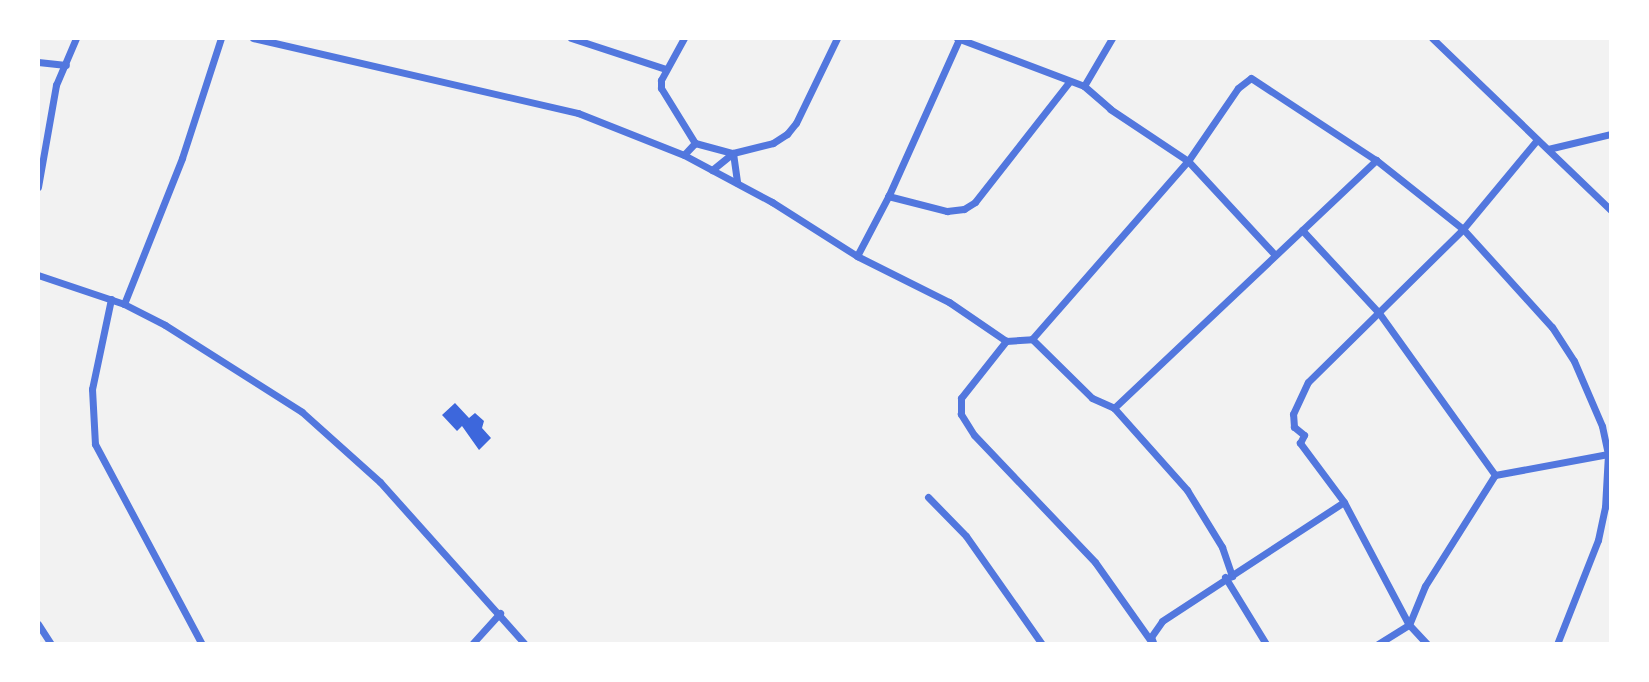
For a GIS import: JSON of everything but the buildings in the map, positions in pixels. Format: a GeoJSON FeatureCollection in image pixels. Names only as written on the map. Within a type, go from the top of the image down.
{"type":"FeatureCollection","features":[{"type":"Feature","properties":{"kind":"street"},"geometry":{"type":"LineString","coordinates":[[38,187],[56,85],[76,38]]}},
{"type":"Feature","properties":{"kind":"street"},"geometry":{"type":"LineString","coordinates":[[124,304],[182,158],[221,38]]}},
{"type":"Feature","properties":{"kind":"street"},"geometry":{"type":"LineString","coordinates":[[253,38],[578,113],[684,155],[737,183],[857,256],[949,302],[1006,341],[1032,339],[1188,161],[1238,88],[1251,78],[1376,160],[1463,229],[1552,327],[1574,361],[1602,426],[1608,454],[1603,525],[1557,644]]}},
{"type":"Feature","properties":{"kind":"street"},"geometry":{"type":"LineString","coordinates":[[571,38],[588,40],[666,69]]}},
{"type":"Feature","properties":{"kind":"street"},"geometry":{"type":"LineString","coordinates":[[684,38],[666,69],[661,88],[695,143],[733,153]]}},
{"type":"Feature","properties":{"kind":"street"},"geometry":{"type":"LineString","coordinates":[[712,170],[733,153],[773,143],[787,134],[796,123],[837,38]]}},
{"type":"Feature","properties":{"kind":"street"},"geometry":{"type":"LineString","coordinates":[[1084,86],[1112,38]]}},
{"type":"Feature","properties":{"kind":"street"},"geometry":{"type":"LineString","coordinates":[[1432,38],[1611,210]]}},
{"type":"Feature","properties":{"kind":"street"},"geometry":{"type":"LineString","coordinates":[[857,256],[888,196],[958,39],[1084,86],[1110,109],[1188,161],[1275,255]]}},
{"type":"Feature","properties":{"kind":"street"},"geometry":{"type":"LineString","coordinates":[[38,62],[66,65]]}},
{"type":"Feature","properties":{"kind":"street"},"geometry":{"type":"LineString","coordinates":[[888,196],[947,211],[964,209],[975,202],[1069,82]]}},
{"type":"Feature","properties":{"kind":"street"},"geometry":{"type":"LineString","coordinates":[[1548,149],[1611,134]]}},
{"type":"Feature","properties":{"kind":"street"},"geometry":{"type":"LineString","coordinates":[[1427,644],[1409,625],[1344,502],[1300,443],[1304,435],[1294,427],[1293,414],[1308,382],[1463,229],[1537,140]]}},
{"type":"Feature","properties":{"kind":"street"},"geometry":{"type":"LineString","coordinates":[[684,155],[695,143]]}},
{"type":"Feature","properties":{"kind":"street"},"geometry":{"type":"LineString","coordinates":[[733,153],[737,183]]}},
{"type":"Feature","properties":{"kind":"street"},"geometry":{"type":"LineString","coordinates":[[1114,408],[1376,160]]}},
{"type":"Feature","properties":{"kind":"street"},"geometry":{"type":"LineString","coordinates":[[1302,230],[1379,313],[1495,475]]}},
{"type":"Feature","properties":{"kind":"street"},"geometry":{"type":"LineString","coordinates":[[38,275],[124,304],[165,325],[302,412],[380,482],[525,644]]}},
{"type":"Feature","properties":{"kind":"street"},"geometry":{"type":"LineString","coordinates":[[111,299],[92,389],[95,444],[202,644]]}},
{"type":"Feature","properties":{"kind":"street"},"geometry":{"type":"LineString","coordinates":[[1032,339],[1092,398],[1114,408],[1187,490],[1222,547],[1229,576],[1266,644]]}},
{"type":"Feature","properties":{"kind":"street"},"geometry":{"type":"LineString","coordinates":[[1006,341],[964,392],[960,405],[965,422],[1095,562],[1154,644]]}},
{"type":"Feature","properties":{"kind":"street"},"geometry":{"type":"LineString","coordinates":[[1378,644],[1409,625],[1425,586],[1495,475],[1608,454]]}},
{"type":"Feature","properties":{"kind":"street"},"geometry":{"type":"LineString","coordinates":[[928,497],[966,536],[1042,644]]}},
{"type":"Feature","properties":{"kind":"street"},"geometry":{"type":"LineString","coordinates":[[1154,644],[1151,637],[1158,624],[1344,502]]}},
{"type":"Feature","properties":{"kind":"street"},"geometry":{"type":"LineString","coordinates":[[472,644],[500,613]]}},
{"type":"Feature","properties":{"kind":"street"},"geometry":{"type":"LineString","coordinates":[[38,624],[51,644]]}}]}
